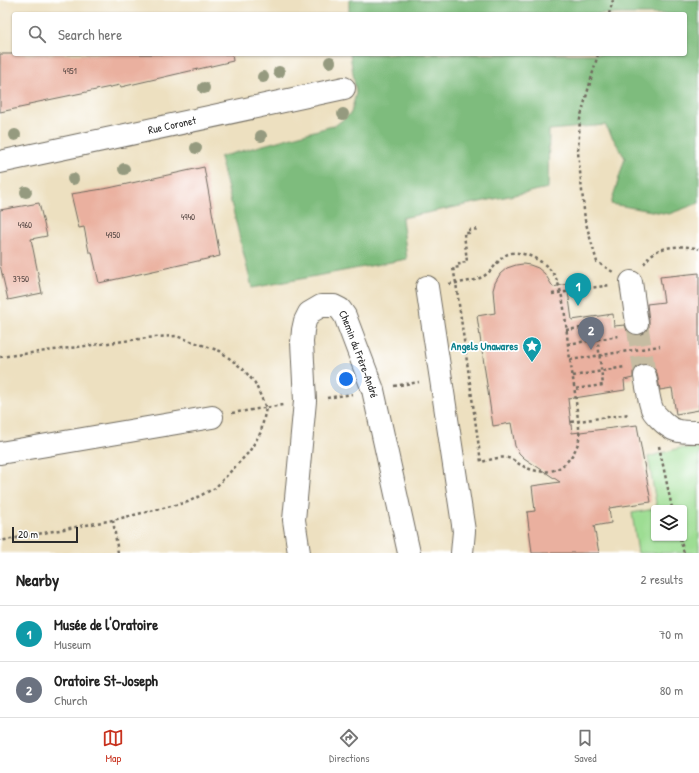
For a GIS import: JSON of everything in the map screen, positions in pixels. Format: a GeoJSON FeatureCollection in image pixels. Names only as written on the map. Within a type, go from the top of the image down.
{"type":"FeatureCollection","features":[{"type":"Feature","properties":{"kind":"street","name":"Rue Coronet"},"geometry":{"type":"LineString","coordinates":[[0,162],[344,88]]}},
{"type":"Feature","properties":{"kind":"street"},"geometry":{"type":"LineString","coordinates":[[631,282],[637,324]]}},
{"type":"Feature","properties":{"kind":"street"},"geometry":{"type":"LineString","coordinates":[[427,287],[464,531],[462,553]]}},
{"type":"Feature","properties":{"kind":"street","name":"Chemin du Frère-André"},"geometry":{"type":"LineString","coordinates":[[299,553],[294,520],[305,401],[302,342],[303,330],[309,313],[321,306],[329,306],[340,309],[345,316],[373,390],[409,553]]}},
{"type":"Feature","properties":{"kind":"street"},"geometry":{"type":"LineString","coordinates":[[638,371],[652,410],[672,429],[685,433],[699,432]]}},
{"type":"Feature","properties":{"kind":"street"},"geometry":{"type":"LineString","coordinates":[[0,453],[212,417]]}},
{"type":"Feature","properties":{"kind":"path"},"geometry":{"type":"LineString","coordinates":[[611,12],[614,0]]}},
{"type":"Feature","properties":{"kind":"path"},"geometry":{"type":"LineString","coordinates":[[597,56],[580,119],[578,152],[585,220],[597,262],[631,282]]}},
{"type":"Feature","properties":{"kind":"path"},"geometry":{"type":"LineString","coordinates":[[480,229],[468,230],[469,233],[464,234],[467,262],[460,263],[460,267],[453,268],[481,462]]}},
{"type":"Feature","properties":{"kind":"path"},"geometry":{"type":"LineString","coordinates":[[552,294],[631,282],[646,261],[655,252],[683,246],[699,249]]}},
{"type":"Feature","properties":{"kind":"path"},"geometry":{"type":"LineString","coordinates":[[427,287],[473,280],[484,276],[504,256],[515,253],[527,255],[545,264],[557,281],[566,330],[578,421],[579,438],[576,448],[572,456],[559,468],[552,471],[537,472],[523,467],[508,458],[481,462],[478,466]]}},
{"type":"Feature","properties":{"kind":"path"},"geometry":{"type":"LineString","coordinates":[[566,330],[596,326],[603,385],[574,389]]}},
{"type":"Feature","properties":{"kind":"path"},"geometry":{"type":"LineString","coordinates":[[568,344],[620,336]]}},
{"type":"Feature","properties":{"kind":"path"},"geometry":{"type":"LineString","coordinates":[[570,360],[660,346]]}},
{"type":"Feature","properties":{"kind":"path"},"geometry":{"type":"LineString","coordinates":[[572,376],[601,371],[638,371]]}},
{"type":"Feature","properties":{"kind":"path"},"geometry":{"type":"LineString","coordinates":[[390,387],[420,382]]}},
{"type":"Feature","properties":{"kind":"path"},"geometry":{"type":"LineString","coordinates":[[332,397],[359,392]]}},
{"type":"Feature","properties":{"kind":"path"},"geometry":{"type":"LineString","coordinates":[[571,422],[652,410],[671,505]]}},
{"type":"Feature","properties":{"kind":"path"},"geometry":{"type":"LineString","coordinates":[[476,458],[481,462]]}},
{"type":"Feature","properties":{"kind":"path"},"geometry":{"type":"LineString","coordinates":[[113,520],[118,553]]}},
{"type":"Feature","properties":{"kind":"path"},"geometry":{"type":"LineString","coordinates":[[681,541],[684,553]]}},
{"type":"Feature","properties":{"kind":"green space"},"geometry":{"type":"Polygon","coordinates":[[[349,0],[699,0],[699,203],[669,214],[611,204],[625,158],[605,125],[549,130],[548,188],[402,218],[407,259],[252,288],[220,157],[336,125],[351,113],[356,93],[350,56],[687,56],[687,12],[349,12],[349,0]]]}},
{"type":"Feature","properties":{"kind":"green space"},"geometry":{"type":"Polygon","coordinates":[[[680,448],[699,449],[699,553],[638,553],[632,513],[651,510],[651,541],[687,541],[687,505],[656,505],[648,457],[680,448]]]}},
{"type":"Feature","properties":{"kind":"building"},"geometry":{"type":"Polygon","coordinates":[[[0,54],[12,54],[12,56],[232,56],[233,61],[121,87],[120,85],[29,104],[29,106],[0,112],[0,54]]]}},
{"type":"Feature","properties":{"kind":"building"},"geometry":{"type":"Polygon","coordinates":[[[204,167],[220,256],[99,283],[92,252],[89,252],[84,227],[79,228],[71,194],[109,188],[204,167]]]}},
{"type":"Feature","properties":{"kind":"building"},"geometry":{"type":"Polygon","coordinates":[[[39,203],[47,236],[31,239],[42,293],[8,300],[0,265],[0,210],[39,203]]]}},
{"type":"Feature","properties":{"kind":"building"},"geometry":{"type":"Polygon","coordinates":[[[523,264],[538,268],[545,274],[553,287],[567,284],[572,320],[613,314],[614,326],[625,325],[627,331],[638,335],[644,333],[649,327],[647,304],[664,302],[660,277],[699,273],[699,410],[676,414],[672,388],[660,390],[657,373],[649,364],[637,366],[633,372],[633,378],[624,380],[625,390],[568,399],[572,433],[637,425],[651,502],[609,508],[611,523],[594,526],[599,553],[532,553],[527,512],[535,511],[532,486],[560,482],[519,453],[515,446],[511,423],[493,426],[477,316],[495,313],[493,290],[500,274],[507,268],[523,264]]]}},
{"type":"Feature","properties":{"kind":"tunnel"},"geometry":{"type":"LineString","coordinates":[[637,323],[645,376]]}},
{"type":"Feature","properties":{"kind":"place","name":"Musée de l'Oratoire"},"geometry":{"type":"Point","coordinates":[578,306]}},
{"type":"Feature","properties":{"kind":"place","name":"Oratoire St-Joseph"},"geometry":{"type":"Point","coordinates":[591,350]}},
{"type":"Feature","properties":{"kind":"place","name":"Angels Unawares"},"geometry":{"type":"Point","coordinates":[532,363]}}]}
